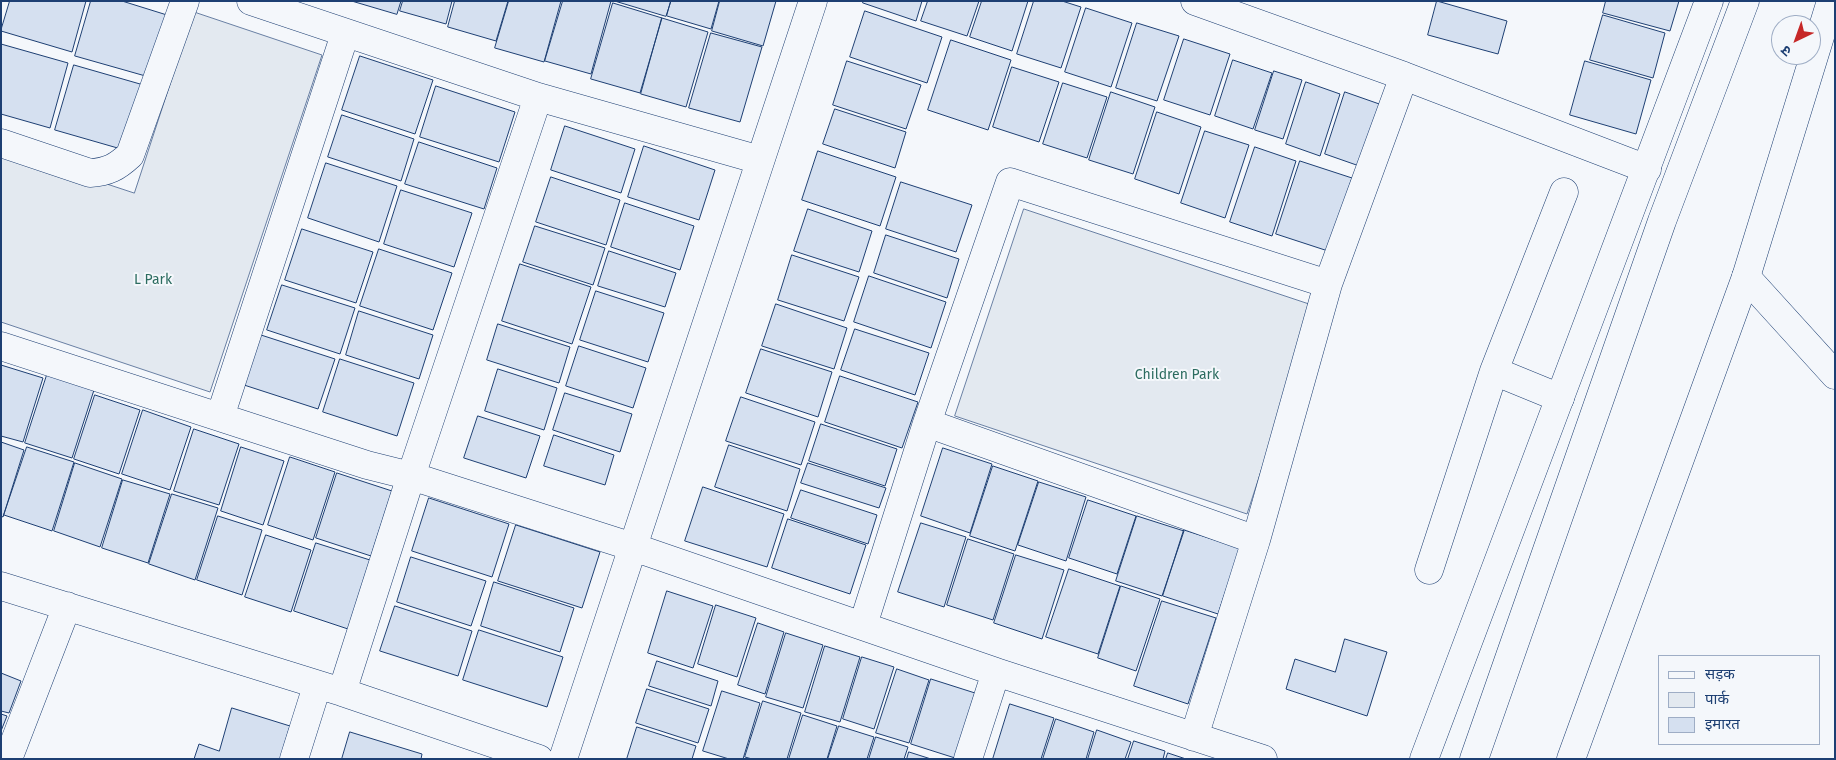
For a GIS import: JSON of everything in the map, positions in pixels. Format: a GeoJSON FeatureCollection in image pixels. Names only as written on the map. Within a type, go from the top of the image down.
{"type":"FeatureCollection","features":[{"type":"Feature","properties":{"kind":"main road"},"geometry":{"type":"LineString","coordinates":[[1,143],[90,173],[106,172],[119,165],[130,155],[185,1]]}},
{"type":"Feature","properties":{"kind":"main road"},"geometry":{"type":"LineString","coordinates":[[251,1],[345,34],[538,96],[760,160]]}},
{"type":"Feature","properties":{"kind":"main road"},"geometry":{"type":"LineString","coordinates":[[563,759],[813,1]]}},
{"type":"Feature","properties":{"kind":"main road"},"geometry":{"type":"LineString","coordinates":[[1195,1],[1404,76],[1647,169]]}},
{"type":"Feature","properties":{"kind":"main road"},"geometry":{"type":"LineString","coordinates":[[1424,759],[1709,1]]}},
{"type":"Feature","properties":{"kind":"main road"},"geometry":{"type":"LineString","coordinates":[[1474,759],[1659,230],[1745,1]]}},
{"type":"Feature","properties":{"kind":"main road"},"geometry":{"type":"LineString","coordinates":[[1571,759],[1746,277],[1831,1]]}},
{"type":"Feature","properties":{"kind":"main road"},"geometry":{"type":"LineString","coordinates":[[220,417],[345,34]]}},
{"type":"Feature","properties":{"kind":"main road"},"geometry":{"type":"LineString","coordinates":[[1194,737],[1256,540],[1328,284],[1404,76]]}},
{"type":"Feature","properties":{"kind":"main road"},"geometry":{"type":"LineString","coordinates":[[294,759],[330,689],[411,476],[538,96]]}},
{"type":"Feature","properties":{"kind":"main road"},"geometry":{"type":"LineString","coordinates":[[863,624],[927,423],[1010,182],[1328,284]]}},
{"type":"Feature","properties":{"kind":"main road"},"geometry":{"type":"LineString","coordinates":[[1429,570],[1494,371],[1564,192]]}},
{"type":"Feature","properties":{"kind":"main road"},"geometry":{"type":"LineString","coordinates":[[1746,277],[1835,375]]}},
{"type":"Feature","properties":{"kind":"main road"},"geometry":{"type":"LineString","coordinates":[[1,346],[367,466],[411,476],[633,547],[863,624],[996,672],[1263,759]]}},
{"type":"Feature","properties":{"kind":"main road"},"geometry":{"type":"LineString","coordinates":[[1494,371],[1560,398]]}},
{"type":"Feature","properties":{"kind":"main road"},"geometry":{"type":"LineString","coordinates":[[927,423],[1256,540]]}},
{"type":"Feature","properties":{"kind":"main road"},"geometry":{"type":"LineString","coordinates":[[1,586],[330,689],[540,759]]}},
{"type":"Feature","properties":{"kind":"main road"},"geometry":{"type":"LineString","coordinates":[[8,759],[67,606]]}},
{"type":"Feature","properties":{"kind":"main road"},"geometry":{"type":"LineString","coordinates":[[968,759],[996,672]]}},
{"type":"Feature","properties":{"kind":"green space","name":"L Park"},"geometry":{"type":"Polygon","coordinates":[[[194,12],[322,55],[210,392],[1,322],[1,149],[134,193],[194,12]]]}},
{"type":"Feature","properties":{"kind":"green space","name":"Children Park"},"geometry":{"type":"Polygon","coordinates":[[[1024,209],[1315,306],[1247,514],[955,416],[1024,209]]]}},
{"type":"Feature","properties":{"kind":"building"},"geometry":{"type":"Polygon","coordinates":[[[10,1],[86,1],[72,52],[1,31],[10,1]]]}},
{"type":"Feature","properties":{"kind":"building"},"geometry":{"type":"Polygon","coordinates":[[[91,1],[122,1],[167,15],[149,77],[75,56],[91,1]]]}},
{"type":"Feature","properties":{"kind":"building"},"geometry":{"type":"Polygon","coordinates":[[[352,1],[401,1],[397,14],[352,1]]]}},
{"type":"Feature","properties":{"kind":"building"},"geometry":{"type":"Polygon","coordinates":[[[403,1],[452,1],[446,24],[400,11],[403,1]]]}},
{"type":"Feature","properties":{"kind":"building"},"geometry":{"type":"Polygon","coordinates":[[[455,1],[508,1],[496,41],[448,27],[455,1]]]}},
{"type":"Feature","properties":{"kind":"building"},"geometry":{"type":"Polygon","coordinates":[[[509,1],[561,1],[544,62],[495,48],[509,1]]]}},
{"type":"Feature","properties":{"kind":"building"},"geometry":{"type":"Polygon","coordinates":[[[563,1],[611,1],[591,74],[545,61],[563,1]]]}},
{"type":"Feature","properties":{"kind":"building"},"geometry":{"type":"Polygon","coordinates":[[[615,1],[671,1],[666,16],[615,1]]]}},
{"type":"Feature","properties":{"kind":"building"},"geometry":{"type":"Polygon","coordinates":[[[671,1],[719,1],[711,29],[667,16],[671,1]]]}},
{"type":"Feature","properties":{"kind":"building"},"geometry":{"type":"Polygon","coordinates":[[[720,1],[776,1],[763,46],[712,31],[720,1]]]}},
{"type":"Feature","properties":{"kind":"building"},"geometry":{"type":"Polygon","coordinates":[[[863,1],[922,1],[916,21],[863,3],[863,1]]]}},
{"type":"Feature","properties":{"kind":"building"},"geometry":{"type":"Polygon","coordinates":[[[928,1],[979,1],[967,36],[921,21],[928,1]]]}},
{"type":"Feature","properties":{"kind":"building"},"geometry":{"type":"Polygon","coordinates":[[[982,1],[1028,1],[1012,51],[970,37],[982,1]]]}},
{"type":"Feature","properties":{"kind":"building"},"geometry":{"type":"Polygon","coordinates":[[[1034,1],[1062,1],[1081,7],[1061,68],[1017,54],[1034,1]]]}},
{"type":"Feature","properties":{"kind":"building"},"geometry":{"type":"Polygon","coordinates":[[[1437,1],[1507,21],[1498,54],[1428,35],[1437,1]]]}},
{"type":"Feature","properties":{"kind":"building"},"geometry":{"type":"Polygon","coordinates":[[[1606,1],[1679,1],[1670,31],[1603,13],[1606,1]]]}},
{"type":"Feature","properties":{"kind":"building"},"geometry":{"type":"Polygon","coordinates":[[[613,3],[662,18],[640,93],[591,79],[613,3]]]}},
{"type":"Feature","properties":{"kind":"building"},"geometry":{"type":"Polygon","coordinates":[[[1086,8],[1132,23],[1111,87],[1065,72],[1086,8]]]}},
{"type":"Feature","properties":{"kind":"building"},"geometry":{"type":"Polygon","coordinates":[[[865,11],[942,37],[927,83],[850,57],[865,11]]]}},
{"type":"Feature","properties":{"kind":"building"},"geometry":{"type":"Polygon","coordinates":[[[1603,15],[1665,33],[1653,78],[1590,60],[1603,15]]]}},
{"type":"Feature","properties":{"kind":"building"},"geometry":{"type":"Polygon","coordinates":[[[662,18],[708,32],[686,107],[641,94],[662,18]]]}},
{"type":"Feature","properties":{"kind":"building"},"geometry":{"type":"Polygon","coordinates":[[[1137,23],[1179,36],[1157,101],[1116,88],[1137,23]]]}},
{"type":"Feature","properties":{"kind":"building"},"geometry":{"type":"Polygon","coordinates":[[[711,33],[762,47],[740,122],[689,108],[711,33]]]}},
{"type":"Feature","properties":{"kind":"building"},"geometry":{"type":"Polygon","coordinates":[[[1184,39],[1230,54],[1210,115],[1164,100],[1184,39]]]}},
{"type":"Feature","properties":{"kind":"building"},"geometry":{"type":"Polygon","coordinates":[[[951,40],[1011,60],[988,130],[928,110],[951,40]]]}},
{"type":"Feature","properties":{"kind":"building"},"geometry":{"type":"Polygon","coordinates":[[[1,44],[68,63],[50,128],[1,114],[1,44]]]}},
{"type":"Feature","properties":{"kind":"building"},"geometry":{"type":"Polygon","coordinates":[[[360,56],[433,80],[415,134],[342,110],[360,56]]]}},
{"type":"Feature","properties":{"kind":"building"},"geometry":{"type":"Polygon","coordinates":[[[1233,60],[1272,73],[1253,129],[1215,116],[1233,60]]]}},
{"type":"Feature","properties":{"kind":"building"},"geometry":{"type":"Polygon","coordinates":[[[847,61],[921,85],[906,129],[833,105],[847,61]]]}},
{"type":"Feature","properties":{"kind":"building"},"geometry":{"type":"Polygon","coordinates":[[[1585,61],[1651,80],[1636,134],[1570,115],[1585,61]]]}},
{"type":"Feature","properties":{"kind":"building"},"geometry":{"type":"Polygon","coordinates":[[[74,65],[147,86],[128,151],[55,130],[74,65]]]}},
{"type":"Feature","properties":{"kind":"building"},"geometry":{"type":"Polygon","coordinates":[[[1012,67],[1059,82],[1039,142],[993,127],[1012,67]]]}},
{"type":"Feature","properties":{"kind":"building"},"geometry":{"type":"Polygon","coordinates":[[[1274,71],[1302,80],[1283,139],[1255,130],[1274,71]]]}},
{"type":"Feature","properties":{"kind":"building"},"geometry":{"type":"Polygon","coordinates":[[[1306,82],[1340,94],[1320,156],[1286,144],[1306,82]]]}},
{"type":"Feature","properties":{"kind":"building"},"geometry":{"type":"Polygon","coordinates":[[[1063,83],[1107,97],[1087,158],[1043,144],[1063,83]]]}},
{"type":"Feature","properties":{"kind":"building"},"geometry":{"type":"Polygon","coordinates":[[[436,86],[515,112],[499,162],[420,137],[436,86]]]}},
{"type":"Feature","properties":{"kind":"building"},"geometry":{"type":"Polygon","coordinates":[[[1111,92],[1155,107],[1133,174],[1089,160],[1111,92]]]}},
{"type":"Feature","properties":{"kind":"building"},"geometry":{"type":"Polygon","coordinates":[[[1345,92],[1385,106],[1365,168],[1325,154],[1345,92]]]}},
{"type":"Feature","properties":{"kind":"building"},"geometry":{"type":"Polygon","coordinates":[[[835,109],[906,132],[895,168],[823,144],[835,109]]]}},
{"type":"Feature","properties":{"kind":"building"},"geometry":{"type":"Polygon","coordinates":[[[1157,112],[1201,127],[1179,194],[1135,179],[1157,112]]]}},
{"type":"Feature","properties":{"kind":"building"},"geometry":{"type":"Polygon","coordinates":[[[342,115],[414,139],[401,181],[328,157],[342,115]]]}},
{"type":"Feature","properties":{"kind":"building"},"geometry":{"type":"Polygon","coordinates":[[[565,126],[635,149],[621,193],[551,170],[565,126]]]}},
{"type":"Feature","properties":{"kind":"building"},"geometry":{"type":"Polygon","coordinates":[[[1205,131],[1249,145],[1225,218],[1181,203],[1205,131]]]}},
{"type":"Feature","properties":{"kind":"building"},"geometry":{"type":"Polygon","coordinates":[[[419,142],[497,168],[484,209],[405,184],[419,142]]]}},
{"type":"Feature","properties":{"kind":"building"},"geometry":{"type":"Polygon","coordinates":[[[644,146],[715,170],[699,220],[628,197],[644,146]]]}},
{"type":"Feature","properties":{"kind":"building"},"geometry":{"type":"Polygon","coordinates":[[[1255,147],[1296,161],[1272,236],[1230,222],[1255,147]]]}},
{"type":"Feature","properties":{"kind":"building"},"geometry":{"type":"Polygon","coordinates":[[[818,151],[896,177],[880,226],[802,200],[818,151]]]}},
{"type":"Feature","properties":{"kind":"building"},"geometry":{"type":"Polygon","coordinates":[[[1300,161],[1352,178],[1328,251],[1276,234],[1300,161]]]}},
{"type":"Feature","properties":{"kind":"building"},"geometry":{"type":"Polygon","coordinates":[[[326,163],[397,186],[379,242],[308,218],[326,163]]]}},
{"type":"Feature","properties":{"kind":"building"},"geometry":{"type":"Polygon","coordinates":[[[551,177],[620,200],[606,245],[536,222],[551,177]]]}},
{"type":"Feature","properties":{"kind":"building"},"geometry":{"type":"Polygon","coordinates":[[[901,182],[972,205],[956,252],[886,229],[901,182]]]}},
{"type":"Feature","properties":{"kind":"building"},"geometry":{"type":"Polygon","coordinates":[[[401,190],[472,213],[454,267],[384,244],[401,190]]]}},
{"type":"Feature","properties":{"kind":"building"},"geometry":{"type":"Polygon","coordinates":[[[625,203],[694,226],[680,270],[611,247],[625,203]]]}},
{"type":"Feature","properties":{"kind":"building"},"geometry":{"type":"Polygon","coordinates":[[[808,209],[872,231],[859,272],[794,251],[808,209]]]}},
{"type":"Feature","properties":{"kind":"building"},"geometry":{"type":"Polygon","coordinates":[[[535,226],[605,248],[593,285],[523,262],[535,226]]]}},
{"type":"Feature","properties":{"kind":"building"},"geometry":{"type":"Polygon","coordinates":[[[302,229],[373,252],[356,303],[285,280],[302,229]]]}},
{"type":"Feature","properties":{"kind":"building"},"geometry":{"type":"Polygon","coordinates":[[[886,235],[959,259],[947,298],[874,273],[886,235]]]}},
{"type":"Feature","properties":{"kind":"building"},"geometry":{"type":"Polygon","coordinates":[[[379,249],[452,273],[433,330],[360,306],[379,249]]]}},
{"type":"Feature","properties":{"kind":"building"},"geometry":{"type":"Polygon","coordinates":[[[609,251],[676,273],[665,307],[598,286],[609,251]]]}},
{"type":"Feature","properties":{"kind":"building"},"geometry":{"type":"Polygon","coordinates":[[[792,255],[859,277],[844,321],[778,300],[792,255]]]}},
{"type":"Feature","properties":{"kind":"building"},"geometry":{"type":"Polygon","coordinates":[[[520,264],[591,287],[572,344],[502,321],[520,264]]]}},
{"type":"Feature","properties":{"kind":"building"},"geometry":{"type":"Polygon","coordinates":[[[869,276],[946,302],[931,348],[854,322],[869,276]]]}},
{"type":"Feature","properties":{"kind":"building"},"geometry":{"type":"Polygon","coordinates":[[[282,285],[355,308],[340,354],[267,330],[282,285]]]}},
{"type":"Feature","properties":{"kind":"building"},"geometry":{"type":"Polygon","coordinates":[[[596,291],[664,313],[648,362],[580,340],[596,291]]]}},
{"type":"Feature","properties":{"kind":"building"},"geometry":{"type":"Polygon","coordinates":[[[776,304],[847,328],[834,369],[762,346],[776,304]]]}},
{"type":"Feature","properties":{"kind":"building"},"geometry":{"type":"Polygon","coordinates":[[[359,311],[433,335],[419,379],[346,355],[359,311]]]}},
{"type":"Feature","properties":{"kind":"building"},"geometry":{"type":"Polygon","coordinates":[[[498,324],[570,347],[559,383],[487,360],[498,324]]]}},
{"type":"Feature","properties":{"kind":"building"},"geometry":{"type":"Polygon","coordinates":[[[855,329],[929,353],[915,395],[841,370],[855,329]]]}},
{"type":"Feature","properties":{"kind":"building"},"geometry":{"type":"Polygon","coordinates":[[[261,335],[335,359],[318,409],[244,385],[261,335]]]}},
{"type":"Feature","properties":{"kind":"building"},"geometry":{"type":"Polygon","coordinates":[[[579,346],[646,368],[633,408],[566,386],[579,346]]]}},
{"type":"Feature","properties":{"kind":"building"},"geometry":{"type":"Polygon","coordinates":[[[761,349],[832,372],[818,417],[746,393],[761,349]]]}},
{"type":"Feature","properties":{"kind":"building"},"geometry":{"type":"Polygon","coordinates":[[[340,359],[414,383],[397,436],[323,412],[340,359]]]}},
{"type":"Feature","properties":{"kind":"building"},"geometry":{"type":"Polygon","coordinates":[[[1,365],[43,378],[23,442],[1,436],[1,365]]]}},
{"type":"Feature","properties":{"kind":"building"},"geometry":{"type":"Polygon","coordinates":[[[498,369],[557,388],[544,430],[485,411],[498,369]]]}},
{"type":"Feature","properties":{"kind":"building"},"geometry":{"type":"Polygon","coordinates":[[[47,375],[94,390],[72,458],[25,443],[47,375]]]}},
{"type":"Feature","properties":{"kind":"building"},"geometry":{"type":"Polygon","coordinates":[[[840,376],[918,402],[902,448],[825,422],[840,376]]]}},
{"type":"Feature","properties":{"kind":"building"},"geometry":{"type":"Polygon","coordinates":[[[565,393],[632,414],[620,452],[553,430],[565,393]]]}},
{"type":"Feature","properties":{"kind":"building"},"geometry":{"type":"Polygon","coordinates":[[[95,395],[140,410],[119,474],[74,459],[95,395]]]}},
{"type":"Feature","properties":{"kind":"building"},"geometry":{"type":"Polygon","coordinates":[[[741,397],[815,422],[801,465],[726,441],[741,397]]]}},
{"type":"Feature","properties":{"kind":"building"},"geometry":{"type":"Polygon","coordinates":[[[143,410],[191,427],[170,490],[122,474],[143,410]]]}},
{"type":"Feature","properties":{"kind":"building"},"geometry":{"type":"Polygon","coordinates":[[[478,416],[540,436],[526,478],[464,458],[478,416]]]}},
{"type":"Feature","properties":{"kind":"building"},"geometry":{"type":"Polygon","coordinates":[[[821,424],[897,449],[885,486],[809,461],[821,424]]]}},
{"type":"Feature","properties":{"kind":"building"},"geometry":{"type":"Polygon","coordinates":[[[194,429],[239,444],[219,505],[174,491],[194,429]]]}},
{"type":"Feature","properties":{"kind":"building"},"geometry":{"type":"Polygon","coordinates":[[[554,435],[614,455],[605,485],[544,466],[554,435]]]}},
{"type":"Feature","properties":{"kind":"building"},"geometry":{"type":"Polygon","coordinates":[[[1,442],[24,450],[3,517],[1,516],[1,442]]]}},
{"type":"Feature","properties":{"kind":"building"},"geometry":{"type":"Polygon","coordinates":[[[729,445],[800,469],[787,511],[715,487],[729,445]]]}},
{"type":"Feature","properties":{"kind":"building"},"geometry":{"type":"Polygon","coordinates":[[[27,447],[74,462],[52,531],[4,515],[27,447]]]}},
{"type":"Feature","properties":{"kind":"building"},"geometry":{"type":"Polygon","coordinates":[[[241,447],[284,461],[263,525],[221,511],[241,447]]]}},
{"type":"Feature","properties":{"kind":"building"},"geometry":{"type":"Polygon","coordinates":[[[943,448],[992,464],[970,533],[921,516],[943,448]]]}},
{"type":"Feature","properties":{"kind":"building"},"geometry":{"type":"Polygon","coordinates":[[[290,457],[335,472],[313,540],[268,525],[290,457]]]}},
{"type":"Feature","properties":{"kind":"building"},"geometry":{"type":"Polygon","coordinates":[[[75,463],[122,479],[100,547],[54,531],[75,463]]]}},
{"type":"Feature","properties":{"kind":"building"},"geometry":{"type":"Polygon","coordinates":[[[808,463],[886,488],[879,508],[801,483],[808,463]]]}},
{"type":"Feature","properties":{"kind":"building"},"geometry":{"type":"Polygon","coordinates":[[[993,466],[1038,481],[1015,551],[970,536],[993,466]]]}},
{"type":"Feature","properties":{"kind":"building"},"geometry":{"type":"Polygon","coordinates":[[[337,473],[392,491],[371,556],[316,538],[337,473]]]}},
{"type":"Feature","properties":{"kind":"building"},"geometry":{"type":"Polygon","coordinates":[[[123,480],[170,494],[148,563],[102,548],[123,480]]]}},
{"type":"Feature","properties":{"kind":"building"},"geometry":{"type":"Polygon","coordinates":[[[1039,482],[1086,497],[1066,561],[1018,545],[1039,482]]]}},
{"type":"Feature","properties":{"kind":"building"},"geometry":{"type":"Polygon","coordinates":[[[703,487],[784,514],[767,567],[685,541],[703,487]]]}},
{"type":"Feature","properties":{"kind":"building"},"geometry":{"type":"Polygon","coordinates":[[[801,490],[877,515],[868,544],[791,518],[801,490]]]}},
{"type":"Feature","properties":{"kind":"building"},"geometry":{"type":"Polygon","coordinates":[[[172,494],[218,508],[195,580],[149,564],[172,494]]]}},
{"type":"Feature","properties":{"kind":"building"},"geometry":{"type":"Polygon","coordinates":[[[429,498],[509,524],[492,577],[412,551],[429,498]]]}},
{"type":"Feature","properties":{"kind":"building"},"geometry":{"type":"Polygon","coordinates":[[[1088,500],[1136,516],[1117,574],[1069,558],[1088,500]]]}},
{"type":"Feature","properties":{"kind":"building"},"geometry":{"type":"Polygon","coordinates":[[[218,516],[262,530],[242,595],[197,580],[218,516]]]}},
{"type":"Feature","properties":{"kind":"building"},"geometry":{"type":"Polygon","coordinates":[[[1137,516],[1184,531],[1162,596],[1116,581],[1137,516]]]}},
{"type":"Feature","properties":{"kind":"building"},"geometry":{"type":"Polygon","coordinates":[[[788,519],[866,545],[850,594],[772,568],[788,519]]]}},
{"type":"Feature","properties":{"kind":"building"},"geometry":{"type":"Polygon","coordinates":[[[921,523],[966,537],[944,607],[898,592],[921,523]]]}},
{"type":"Feature","properties":{"kind":"building"},"geometry":{"type":"Polygon","coordinates":[[[516,525],[600,552],[582,608],[498,581],[516,525]]]}},
{"type":"Feature","properties":{"kind":"building"},"geometry":{"type":"Polygon","coordinates":[[[1184,530],[1240,548],[1218,614],[1163,596],[1184,530]]]}},
{"type":"Feature","properties":{"kind":"building"},"geometry":{"type":"Polygon","coordinates":[[[266,535],[311,550],[291,612],[245,597],[266,535]]]}},
{"type":"Feature","properties":{"kind":"building"},"geometry":{"type":"Polygon","coordinates":[[[968,539],[1014,554],[993,620],[947,605],[968,539]]]}},
{"type":"Feature","properties":{"kind":"building"},"geometry":{"type":"Polygon","coordinates":[[[316,543],[370,560],[348,629],[294,611],[316,543]]]}},
{"type":"Feature","properties":{"kind":"building"},"geometry":{"type":"Polygon","coordinates":[[[1016,555],[1064,570],[1042,639],[994,623],[1016,555]]]}},
{"type":"Feature","properties":{"kind":"building"},"geometry":{"type":"Polygon","coordinates":[[[411,557],[486,581],[471,626],[397,602],[411,557]]]}},
{"type":"Feature","properties":{"kind":"building"},"geometry":{"type":"Polygon","coordinates":[[[1069,569],[1120,586],[1098,654],[1046,637],[1069,569]]]}},
{"type":"Feature","properties":{"kind":"building"},"geometry":{"type":"Polygon","coordinates":[[[494,582],[574,608],[560,652],[481,626],[494,582]]]}},
{"type":"Feature","properties":{"kind":"building"},"geometry":{"type":"Polygon","coordinates":[[[1121,586],[1160,599],[1136,671],[1098,658],[1121,586]]]}},
{"type":"Feature","properties":{"kind":"building"},"geometry":{"type":"Polygon","coordinates":[[[667,591],[713,606],[693,668],[648,653],[667,591]]]}},
{"type":"Feature","properties":{"kind":"building"},"geometry":{"type":"Polygon","coordinates":[[[1162,601],[1216,618],[1188,704],[1134,686],[1162,601]]]}},
{"type":"Feature","properties":{"kind":"building"},"geometry":{"type":"Polygon","coordinates":[[[716,605],[756,618],[737,677],[698,664],[716,605]]]}},
{"type":"Feature","properties":{"kind":"building"},"geometry":{"type":"Polygon","coordinates":[[[395,606],[472,631],[458,676],[380,651],[395,606]]]}},
{"type":"Feature","properties":{"kind":"building"},"geometry":{"type":"Polygon","coordinates":[[[758,623],[784,632],[765,694],[738,685],[758,623]]]}},
{"type":"Feature","properties":{"kind":"building"},"geometry":{"type":"Polygon","coordinates":[[[479,630],[563,657],[547,707],[463,680],[479,630]]]}},
{"type":"Feature","properties":{"kind":"building"},"geometry":{"type":"Polygon","coordinates":[[[786,633],[823,645],[803,708],[766,697],[786,633]]]}},
{"type":"Feature","properties":{"kind":"building"},"geometry":{"type":"Polygon","coordinates":[[[1345,639],[1387,652],[1367,716],[1286,689],[1295,659],[1335,672],[1345,639]]]}},
{"type":"Feature","properties":{"kind":"building"},"geometry":{"type":"Polygon","coordinates":[[[825,646],[860,657],[840,722],[805,712],[825,646]]]}},
{"type":"Feature","properties":{"kind":"building"},"geometry":{"type":"Polygon","coordinates":[[[862,657],[894,667],[874,729],[843,719],[862,657]]]}},
{"type":"Feature","properties":{"kind":"building"},"geometry":{"type":"Polygon","coordinates":[[[657,661],[718,681],[711,706],[649,686],[657,661]]]}},
{"type":"Feature","properties":{"kind":"building"},"geometry":{"type":"Polygon","coordinates":[[[897,669],[929,680],[909,743],[876,733],[897,669]]]}},
{"type":"Feature","properties":{"kind":"building"},"geometry":{"type":"Polygon","coordinates":[[[1,673],[21,681],[9,713],[1,711],[1,673]]]}},
{"type":"Feature","properties":{"kind":"building"},"geometry":{"type":"Polygon","coordinates":[[[931,679],[975,693],[955,758],[911,744],[931,679]]]}},
{"type":"Feature","properties":{"kind":"building"},"geometry":{"type":"Polygon","coordinates":[[[647,689],[709,709],[698,743],[636,723],[647,689]]]}},
{"type":"Feature","properties":{"kind":"building"},"geometry":{"type":"Polygon","coordinates":[[[722,691],[760,703],[743,759],[729,759],[703,751],[722,691]]]}},
{"type":"Feature","properties":{"kind":"building"},"geometry":{"type":"Polygon","coordinates":[[[763,701],[801,713],[787,759],[752,759],[745,757],[763,701]]]}},
{"type":"Feature","properties":{"kind":"building"},"geometry":{"type":"Polygon","coordinates":[[[1010,704],[1054,718],[1041,759],[993,759],[1010,704]]]}},
{"type":"Feature","properties":{"kind":"building"},"geometry":{"type":"Polygon","coordinates":[[[232,708],[290,726],[280,759],[194,759],[199,744],[219,751],[232,708]]]}},
{"type":"Feature","properties":{"kind":"building"},"geometry":{"type":"Polygon","coordinates":[[[1,714],[7,716],[1,731],[1,714]]]}},
{"type":"Feature","properties":{"kind":"building"},"geometry":{"type":"Polygon","coordinates":[[[803,715],[837,726],[827,759],[789,759],[803,715]]]}},
{"type":"Feature","properties":{"kind":"building"},"geometry":{"type":"Polygon","coordinates":[[[1056,719],[1094,732],[1086,759],[1043,759],[1056,719]]]}},
{"type":"Feature","properties":{"kind":"building"},"geometry":{"type":"Polygon","coordinates":[[[839,726],[874,737],[867,759],[828,759],[839,726]]]}},
{"type":"Feature","properties":{"kind":"building"},"geometry":{"type":"Polygon","coordinates":[[[637,727],[696,746],[692,759],[627,759],[637,727]]]}},
{"type":"Feature","properties":{"kind":"building"},"geometry":{"type":"Polygon","coordinates":[[[1097,730],[1131,742],[1125,759],[1088,759],[1097,730]]]}},
{"type":"Feature","properties":{"kind":"building"},"geometry":{"type":"Polygon","coordinates":[[[350,732],[422,754],[421,759],[342,759],[350,732]]]}},
{"type":"Feature","properties":{"kind":"building"},"geometry":{"type":"Polygon","coordinates":[[[876,737],[908,747],[904,759],[869,759],[876,737]]]}},
{"type":"Feature","properties":{"kind":"building"},"geometry":{"type":"Polygon","coordinates":[[[1134,741],[1165,751],[1163,759],[1128,759],[1134,741]]]}},
{"type":"Feature","properties":{"kind":"building"},"geometry":{"type":"Polygon","coordinates":[[[909,752],[931,759],[907,759],[909,752]]]}},
{"type":"Feature","properties":{"kind":"building"},"geometry":{"type":"Polygon","coordinates":[[[1168,753],[1186,759],[1166,759],[1168,753]]]}}]}
